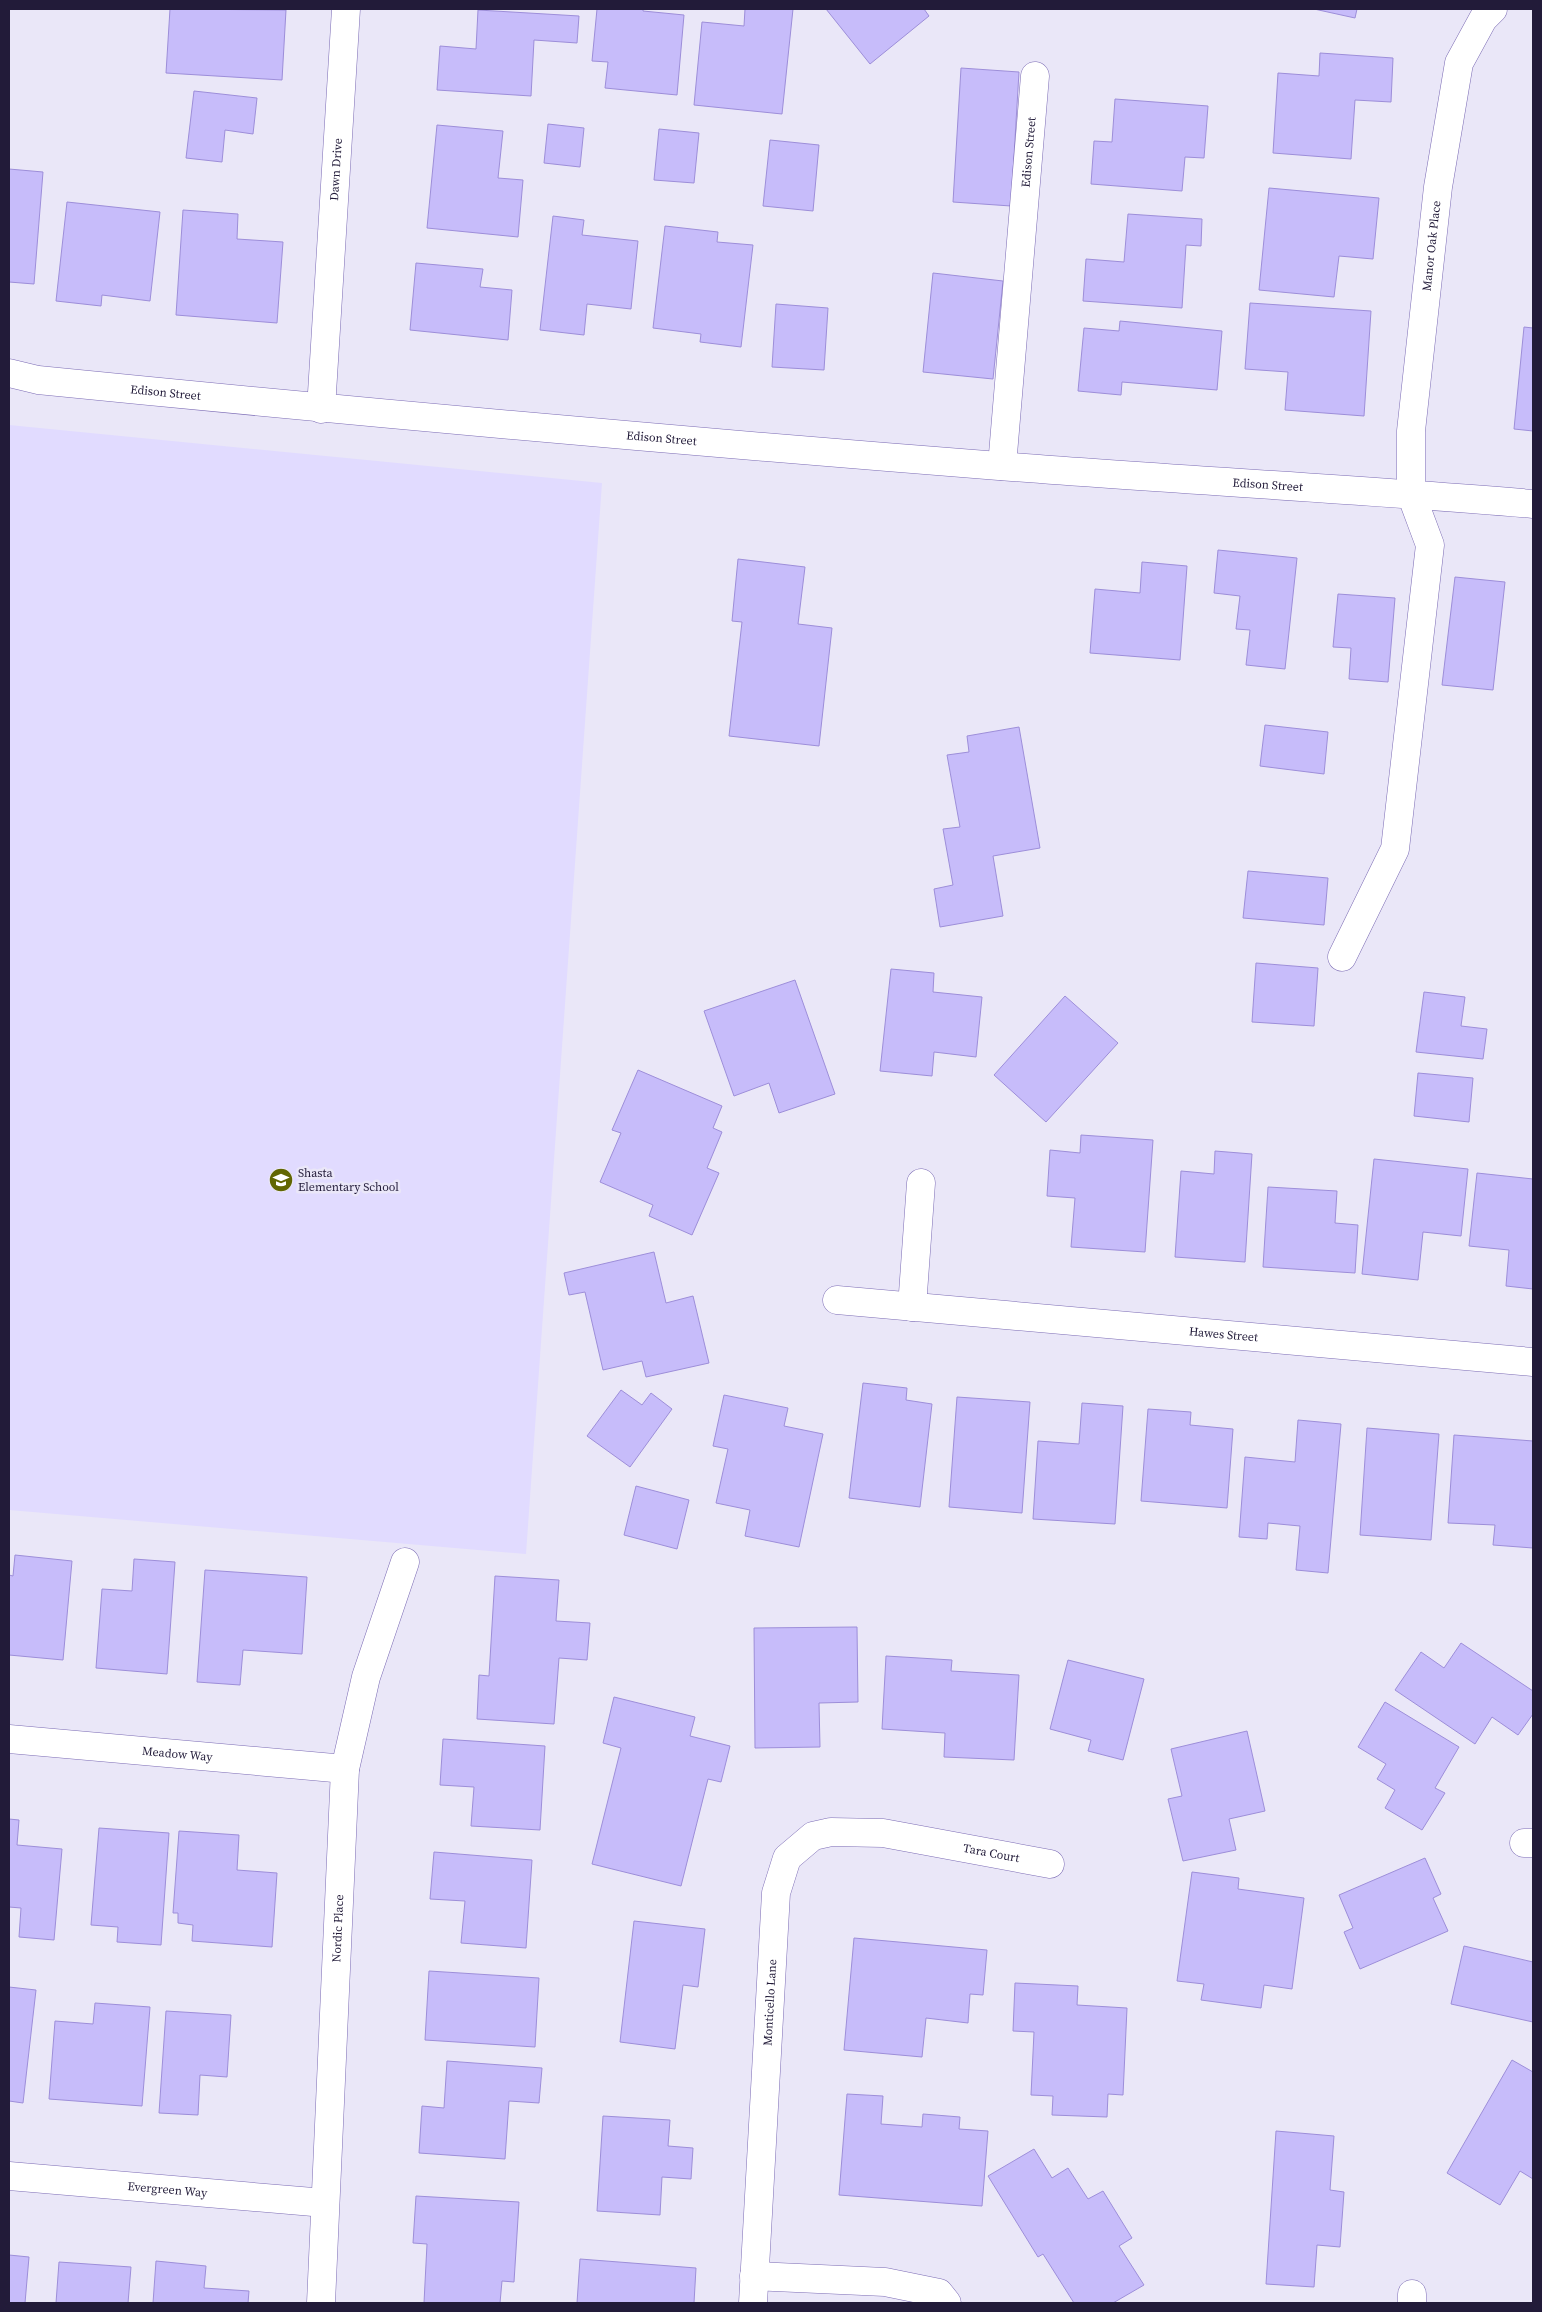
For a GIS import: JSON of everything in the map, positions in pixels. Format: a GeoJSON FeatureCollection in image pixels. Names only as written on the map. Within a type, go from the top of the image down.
{"type":"FeatureCollection","features":[{"type":"Feature","properties":{"kind":"street","name":"Dawn Drive"},"geometry":{"type":"LineString","coordinates":[[322,409],[346,9]]}},
{"type":"Feature","properties":{"kind":"street","name":"Manor Oak Place"},"geometry":{"type":"LineString","coordinates":[[1411,494],[1412,431],[1438,187],[1457,72],[1459,63],[1483,19],[1493,9]]}},
{"type":"Feature","properties":{"kind":"street","name":"Edison Street"},"geometry":{"type":"LineString","coordinates":[[1002,466],[1035,76]]}},
{"type":"Feature","properties":{"kind":"street","name":"Edison Street"},"geometry":{"type":"LineString","coordinates":[[9,373],[38,380],[322,409],[1002,466],[1533,504]]}},
{"type":"Feature","properties":{"kind":"street"},"geometry":{"type":"LineString","coordinates":[[1342,957],[1395,850],[1430,545],[1411,494]]}},
{"type":"Feature","properties":{"kind":"street"},"geometry":{"type":"LineString","coordinates":[[912,1307],[920,1183]]}},
{"type":"Feature","properties":{"kind":"street","name":"Hawes Street"},"geometry":{"type":"LineString","coordinates":[[837,1300],[1533,1362]]}},
{"type":"Feature","properties":{"kind":"street","name":"Nordic Place"},"geometry":{"type":"LineString","coordinates":[[321,2303],[345,1769],[366,1677],[404,1562]]}},
{"type":"Feature","properties":{"kind":"street","name":"Meadow Way"},"geometry":{"type":"LineString","coordinates":[[9,1739],[345,1769]]}},
{"type":"Feature","properties":{"kind":"street","name":"Monticello Lane"},"geometry":{"type":"LineString","coordinates":[[753,2303],[776,1893],[787,1858],[813,1836],[831,1832],[883,1833],[934,1843]]}},
{"type":"Feature","properties":{"kind":"street","name":"Tara Court"},"geometry":{"type":"LineString","coordinates":[[934,1843],[1050,1864]]}},
{"type":"Feature","properties":{"kind":"street","name":"Evergreen Way"},"geometry":{"type":"LineString","coordinates":[[9,2176],[325,2204]]}},
{"type":"Feature","properties":{"kind":"street"},"geometry":{"type":"LineString","coordinates":[[754,2276],[885,2282],[939,2293],[948,2303]]}},
{"type":"Feature","properties":{"kind":"shaded area","name":"Shasta Elementary School"},"geometry":{"type":"Polygon","coordinates":[[[9,425],[602,483],[526,1554],[9,1510],[9,425]]]}},
{"type":"Feature","properties":{"kind":"building"},"geometry":{"type":"Polygon","coordinates":[[[170,9],[286,10],[282,80],[166,73],[170,9]]]}},
{"type":"Feature","properties":{"kind":"building"},"geometry":{"type":"Polygon","coordinates":[[[597,9],[643,9],[643,11],[684,15],[677,95],[605,88],[608,62],[592,61],[597,9]]]}},
{"type":"Feature","properties":{"kind":"building"},"geometry":{"type":"Polygon","coordinates":[[[745,9],[793,9],[782,114],[694,105],[702,22],[744,26],[745,9]]]}},
{"type":"Feature","properties":{"kind":"building"},"geometry":{"type":"Polygon","coordinates":[[[826,9],[924,9],[929,16],[870,64],[826,9]]]}},
{"type":"Feature","properties":{"kind":"building"},"geometry":{"type":"Polygon","coordinates":[[[1314,9],[1357,9],[1355,18],[1314,9]]]}},
{"type":"Feature","properties":{"kind":"building"},"geometry":{"type":"Polygon","coordinates":[[[478,10],[579,16],[577,43],[534,40],[531,96],[437,90],[440,46],[476,49],[478,10]]]}},
{"type":"Feature","properties":{"kind":"building"},"geometry":{"type":"Polygon","coordinates":[[[1320,53],[1393,58],[1391,102],[1355,100],[1351,159],[1273,153],[1278,73],[1319,76],[1320,53]]]}},
{"type":"Feature","properties":{"kind":"building"},"geometry":{"type":"Polygon","coordinates":[[[961,68],[1019,72],[1011,206],[953,202],[961,68]]]}},
{"type":"Feature","properties":{"kind":"building"},"geometry":{"type":"Polygon","coordinates":[[[194,91],[257,98],[253,134],[225,130],[222,162],[186,158],[194,91]]]}},
{"type":"Feature","properties":{"kind":"building"},"geometry":{"type":"Polygon","coordinates":[[[1115,99],[1208,106],[1204,158],[1185,157],[1182,191],[1091,184],[1094,141],[1112,142],[1115,99]]]}},
{"type":"Feature","properties":{"kind":"building"},"geometry":{"type":"Polygon","coordinates":[[[548,124],[584,128],[580,167],[544,163],[548,124]]]}},
{"type":"Feature","properties":{"kind":"building"},"geometry":{"type":"Polygon","coordinates":[[[437,125],[503,131],[498,178],[523,180],[518,237],[427,228],[437,125]]]}},
{"type":"Feature","properties":{"kind":"building"},"geometry":{"type":"Polygon","coordinates":[[[659,129],[699,133],[694,183],[654,180],[659,129]]]}},
{"type":"Feature","properties":{"kind":"building"},"geometry":{"type":"Polygon","coordinates":[[[770,140],[819,145],[813,211],[763,206],[770,140]]]}},
{"type":"Feature","properties":{"kind":"building"},"geometry":{"type":"Polygon","coordinates":[[[9,169],[43,172],[34,284],[9,282],[9,169]]]}},
{"type":"Feature","properties":{"kind":"building"},"geometry":{"type":"Polygon","coordinates":[[[1269,188],[1379,198],[1373,259],[1339,256],[1334,297],[1259,290],[1269,188]]]}},
{"type":"Feature","properties":{"kind":"building"},"geometry":{"type":"Polygon","coordinates":[[[67,202],[160,212],[150,301],[102,295],[101,306],[56,301],[67,202]]]}},
{"type":"Feature","properties":{"kind":"building"},"geometry":{"type":"Polygon","coordinates":[[[183,210],[238,214],[237,239],[283,242],[277,323],[176,315],[183,210]]]}},
{"type":"Feature","properties":{"kind":"building"},"geometry":{"type":"Polygon","coordinates":[[[1128,214],[1202,219],[1201,246],[1186,245],[1182,308],[1083,301],[1086,259],[1124,262],[1128,214]]]}},
{"type":"Feature","properties":{"kind":"building"},"geometry":{"type":"Polygon","coordinates":[[[553,216],[584,220],[582,235],[638,241],[631,309],[587,304],[584,335],[540,330],[553,216]]]}},
{"type":"Feature","properties":{"kind":"building"},"geometry":{"type":"Polygon","coordinates":[[[665,226],[718,232],[717,242],[753,245],[741,347],[700,342],[701,334],[653,328],[665,226]]]}},
{"type":"Feature","properties":{"kind":"building"},"geometry":{"type":"Polygon","coordinates":[[[416,263],[483,269],[480,287],[512,290],[508,340],[410,330],[416,263]]]}},
{"type":"Feature","properties":{"kind":"building"},"geometry":{"type":"Polygon","coordinates":[[[933,273],[1003,281],[993,379],[923,372],[933,273]]]}},
{"type":"Feature","properties":{"kind":"building"},"geometry":{"type":"Polygon","coordinates":[[[1250,303],[1371,311],[1364,416],[1285,410],[1288,372],[1245,369],[1250,303]]]}},
{"type":"Feature","properties":{"kind":"building"},"geometry":{"type":"Polygon","coordinates":[[[776,304],[828,308],[824,370],[772,367],[776,304]]]}},
{"type":"Feature","properties":{"kind":"building"},"geometry":{"type":"Polygon","coordinates":[[[1120,321],[1222,331],[1217,390],[1122,382],[1121,395],[1078,391],[1084,328],[1119,331],[1120,321]]]}},
{"type":"Feature","properties":{"kind":"building"},"geometry":{"type":"Polygon","coordinates":[[[1524,327],[1533,328],[1533,431],[1514,429],[1524,327]]]}},
{"type":"Feature","properties":{"kind":"building"},"geometry":{"type":"Polygon","coordinates":[[[1218,550],[1297,558],[1285,669],[1246,665],[1250,630],[1236,629],[1240,596],[1214,593],[1218,550]]]}},
{"type":"Feature","properties":{"kind":"building"},"geometry":{"type":"Polygon","coordinates":[[[738,559],[805,567],[798,624],[832,628],[819,746],[729,736],[742,622],[732,621],[738,559]]]}},
{"type":"Feature","properties":{"kind":"building"},"geometry":{"type":"Polygon","coordinates":[[[1142,562],[1187,566],[1180,660],[1090,653],[1095,589],[1140,593],[1142,562]]]}},
{"type":"Feature","properties":{"kind":"building"},"geometry":{"type":"Polygon","coordinates":[[[1455,577],[1505,582],[1493,690],[1442,685],[1455,577]]]}},
{"type":"Feature","properties":{"kind":"building"},"geometry":{"type":"Polygon","coordinates":[[[1338,594],[1395,598],[1388,682],[1349,679],[1351,648],[1333,647],[1338,594]]]}},
{"type":"Feature","properties":{"kind":"building"},"geometry":{"type":"Polygon","coordinates":[[[1265,725],[1328,732],[1324,774],[1260,766],[1265,725]]]}},
{"type":"Feature","properties":{"kind":"building"},"geometry":{"type":"Polygon","coordinates":[[[1019,727],[1040,848],[993,856],[1003,916],[940,927],[934,889],[953,885],[943,829],[960,827],[947,755],[969,752],[967,736],[1019,727]]]}},
{"type":"Feature","properties":{"kind":"building"},"geometry":{"type":"Polygon","coordinates":[[[1248,871],[1328,878],[1324,925],[1243,918],[1248,871]]]}},
{"type":"Feature","properties":{"kind":"building"},"geometry":{"type":"Polygon","coordinates":[[[1256,963],[1318,968],[1314,1026],[1252,1022],[1256,963]]]}},
{"type":"Feature","properties":{"kind":"building"},"geometry":{"type":"Polygon","coordinates":[[[891,969],[934,973],[933,992],[982,997],[976,1057],[934,1052],[932,1076],[880,1071],[891,969]]]}},
{"type":"Feature","properties":{"kind":"building"},"geometry":{"type":"Polygon","coordinates":[[[795,980],[835,1094],[779,1113],[769,1083],[734,1096],[704,1011],[795,980]]]}},
{"type":"Feature","properties":{"kind":"building"},"geometry":{"type":"Polygon","coordinates":[[[1424,992],[1465,997],[1461,1026],[1487,1029],[1483,1059],[1416,1052],[1424,992]]]}},
{"type":"Feature","properties":{"kind":"building"},"geometry":{"type":"Polygon","coordinates":[[[1065,996],[1118,1043],[1046,1122],[994,1075],[1065,996]]]}},
{"type":"Feature","properties":{"kind":"building"},"geometry":{"type":"Polygon","coordinates":[[[638,1070],[722,1106],[713,1128],[722,1132],[707,1168],[719,1173],[692,1235],[649,1216],[653,1205],[600,1182],[621,1133],[612,1130],[638,1070]]]}},
{"type":"Feature","properties":{"kind":"building"},"geometry":{"type":"Polygon","coordinates":[[[1418,1073],[1473,1078],[1469,1122],[1414,1116],[1418,1073]]]}},
{"type":"Feature","properties":{"kind":"building"},"geometry":{"type":"Polygon","coordinates":[[[1081,1135],[1153,1140],[1145,1252],[1071,1247],[1075,1198],[1047,1196],[1050,1150],[1080,1153],[1081,1135]]]}},
{"type":"Feature","properties":{"kind":"building"},"geometry":{"type":"Polygon","coordinates":[[[1215,1151],[1252,1154],[1245,1262],[1175,1257],[1181,1171],[1214,1174],[1215,1151]]]}},
{"type":"Feature","properties":{"kind":"building"},"geometry":{"type":"Polygon","coordinates":[[[1374,1159],[1468,1169],[1461,1236],[1423,1232],[1418,1280],[1362,1274],[1374,1159]]]}},
{"type":"Feature","properties":{"kind":"building"},"geometry":{"type":"Polygon","coordinates":[[[1477,1173],[1533,1179],[1533,1289],[1506,1286],[1509,1250],[1469,1246],[1477,1173]]]}},
{"type":"Feature","properties":{"kind":"building"},"geometry":{"type":"Polygon","coordinates":[[[1268,1187],[1337,1191],[1335,1223],[1358,1225],[1355,1273],[1263,1267],[1268,1187]]]}},
{"type":"Feature","properties":{"kind":"building"},"geometry":{"type":"Polygon","coordinates":[[[654,1252],[666,1303],[693,1296],[709,1363],[646,1377],[642,1361],[603,1370],[585,1292],[569,1295],[564,1273],[654,1252]]]}},
{"type":"Feature","properties":{"kind":"building"},"geometry":{"type":"Polygon","coordinates":[[[863,1383],[907,1388],[906,1400],[932,1404],[920,1507],[849,1498],[863,1383]]]}},
{"type":"Feature","properties":{"kind":"building"},"geometry":{"type":"Polygon","coordinates":[[[621,1390],[642,1405],[651,1393],[672,1409],[630,1467],[587,1436],[621,1390]]]}},
{"type":"Feature","properties":{"kind":"building"},"geometry":{"type":"Polygon","coordinates":[[[724,1395],[788,1408],[784,1426],[823,1434],[799,1547],[745,1536],[750,1510],[716,1503],[728,1449],[713,1446],[724,1395]]]}},
{"type":"Feature","properties":{"kind":"building"},"geometry":{"type":"Polygon","coordinates":[[[957,1397],[1030,1402],[1022,1513],[949,1507],[957,1397]]]}},
{"type":"Feature","properties":{"kind":"building"},"geometry":{"type":"Polygon","coordinates":[[[1082,1403],[1123,1406],[1115,1524],[1033,1519],[1038,1441],[1079,1444],[1082,1403]]]}},
{"type":"Feature","properties":{"kind":"building"},"geometry":{"type":"Polygon","coordinates":[[[1148,1409],[1191,1412],[1190,1425],[1233,1429],[1227,1508],[1141,1501],[1148,1409]]]}},
{"type":"Feature","properties":{"kind":"building"},"geometry":{"type":"Polygon","coordinates":[[[1298,1420],[1341,1424],[1328,1573],[1296,1570],[1300,1526],[1268,1523],[1267,1539],[1239,1537],[1245,1457],[1295,1462],[1298,1420]]]}},
{"type":"Feature","properties":{"kind":"building"},"geometry":{"type":"Polygon","coordinates":[[[1367,1428],[1439,1434],[1431,1540],[1360,1535],[1367,1428]]]}},
{"type":"Feature","properties":{"kind":"building"},"geometry":{"type":"Polygon","coordinates":[[[1454,1435],[1533,1441],[1533,1548],[1493,1545],[1495,1525],[1448,1523],[1454,1435]]]}},
{"type":"Feature","properties":{"kind":"building"},"geometry":{"type":"Polygon","coordinates":[[[636,1486],[689,1500],[677,1549],[624,1535],[636,1486]]]}},
{"type":"Feature","properties":{"kind":"building"},"geometry":{"type":"Polygon","coordinates":[[[15,1555],[72,1561],[63,1660],[9,1655],[9,1575],[13,1576],[15,1555]]]}},
{"type":"Feature","properties":{"kind":"building"},"geometry":{"type":"Polygon","coordinates":[[[134,1559],[175,1562],[167,1674],[96,1668],[102,1589],[132,1591],[134,1559]]]}},
{"type":"Feature","properties":{"kind":"building"},"geometry":{"type":"Polygon","coordinates":[[[205,1570],[307,1577],[302,1654],[243,1650],[240,1685],[197,1682],[205,1570]]]}},
{"type":"Feature","properties":{"kind":"building"},"geometry":{"type":"Polygon","coordinates":[[[495,1576],[559,1580],[556,1621],[590,1623],[587,1660],[559,1658],[554,1724],[477,1719],[479,1675],[489,1676],[495,1576]]]}},
{"type":"Feature","properties":{"kind":"building"},"geometry":{"type":"Polygon","coordinates":[[[857,1627],[858,1702],[819,1703],[820,1747],[755,1748],[754,1628],[857,1627]]]}},
{"type":"Feature","properties":{"kind":"building"},"geometry":{"type":"Polygon","coordinates":[[[1461,1643],[1533,1691],[1533,1714],[1518,1735],[1492,1717],[1475,1744],[1395,1690],[1421,1652],[1444,1668],[1461,1643]]]}},
{"type":"Feature","properties":{"kind":"building"},"geometry":{"type":"Polygon","coordinates":[[[886,1656],[952,1660],[951,1671],[1019,1675],[1014,1760],[944,1757],[945,1733],[882,1729],[886,1656]]]}},
{"type":"Feature","properties":{"kind":"building"},"geometry":{"type":"Polygon","coordinates":[[[1068,1660],[1144,1679],[1123,1760],[1088,1751],[1091,1740],[1050,1729],[1068,1660]]]}},
{"type":"Feature","properties":{"kind":"building"},"geometry":{"type":"Polygon","coordinates":[[[614,1697],[695,1717],[690,1736],[730,1746],[721,1782],[708,1779],[681,1886],[592,1864],[621,1748],[603,1743],[614,1697]]]}},
{"type":"Feature","properties":{"kind":"building"},"geometry":{"type":"Polygon","coordinates":[[[1385,1702],[1459,1747],[1435,1788],[1445,1793],[1422,1830],[1385,1808],[1395,1790],[1377,1779],[1386,1764],[1358,1747],[1385,1702]]]}},
{"type":"Feature","properties":{"kind":"building"},"geometry":{"type":"Polygon","coordinates":[[[1247,1731],[1265,1811],[1229,1819],[1236,1850],[1183,1861],[1168,1799],[1182,1796],[1171,1749],[1247,1731]]]}},
{"type":"Feature","properties":{"kind":"building"},"geometry":{"type":"Polygon","coordinates":[[[443,1739],[545,1746],[540,1830],[471,1826],[474,1787],[440,1785],[443,1739]]]}},
{"type":"Feature","properties":{"kind":"building"},"geometry":{"type":"Polygon","coordinates":[[[9,1819],[19,1820],[17,1845],[62,1849],[54,1940],[19,1937],[21,1908],[9,1907],[9,1819]]]}},
{"type":"Feature","properties":{"kind":"building"},"geometry":{"type":"Polygon","coordinates":[[[99,1828],[169,1833],[161,1945],[117,1942],[118,1927],[91,1925],[99,1828]]]}},
{"type":"Feature","properties":{"kind":"building"},"geometry":{"type":"Polygon","coordinates":[[[179,1831],[239,1835],[237,1870],[277,1873],[272,1947],[192,1941],[193,1925],[178,1923],[178,1913],[173,1913],[179,1831]]]}},
{"type":"Feature","properties":{"kind":"building"},"geometry":{"type":"Polygon","coordinates":[[[434,1852],[532,1860],[526,1948],[461,1943],[465,1901],[430,1899],[434,1852]]]}},
{"type":"Feature","properties":{"kind":"building"},"geometry":{"type":"Polygon","coordinates":[[[1425,1858],[1441,1894],[1433,1898],[1448,1931],[1360,1969],[1344,1932],[1353,1928],[1339,1895],[1425,1858]]]}},
{"type":"Feature","properties":{"kind":"building"},"geometry":{"type":"Polygon","coordinates":[[[1192,1872],[1239,1878],[1238,1889],[1304,1898],[1292,1989],[1264,1985],[1261,2008],[1201,2000],[1204,1984],[1177,1981],[1192,1872]]]}},
{"type":"Feature","properties":{"kind":"building"},"geometry":{"type":"Polygon","coordinates":[[[634,1921],[705,1929],[698,1987],[683,1985],[675,2049],[620,2042],[634,1921]]]}},
{"type":"Feature","properties":{"kind":"building"},"geometry":{"type":"Polygon","coordinates":[[[854,1938],[987,1950],[983,1995],[970,1994],[968,2023],[926,2018],[922,2057],[844,2050],[854,1938]]]}},
{"type":"Feature","properties":{"kind":"building"},"geometry":{"type":"Polygon","coordinates":[[[1464,1946],[1533,1962],[1533,2022],[1451,2004],[1464,1946]]]}},
{"type":"Feature","properties":{"kind":"building"},"geometry":{"type":"Polygon","coordinates":[[[429,1971],[539,1978],[535,2047],[425,2040],[429,1971]]]}},
{"type":"Feature","properties":{"kind":"building"},"geometry":{"type":"Polygon","coordinates":[[[1015,1983],[1078,1986],[1077,2005],[1127,2008],[1123,2095],[1108,2094],[1107,2117],[1052,2115],[1053,2096],[1031,2095],[1034,2032],[1013,2031],[1015,1983]]]}},
{"type":"Feature","properties":{"kind":"building"},"geometry":{"type":"Polygon","coordinates":[[[9,1987],[36,1990],[23,2103],[9,2101],[9,1987]]]}},
{"type":"Feature","properties":{"kind":"building"},"geometry":{"type":"Polygon","coordinates":[[[95,2003],[150,2007],[142,2106],[49,2099],[55,2021],[93,2024],[95,2003]]]}},
{"type":"Feature","properties":{"kind":"building"},"geometry":{"type":"Polygon","coordinates":[[[166,2011],[231,2015],[227,2077],[200,2075],[198,2115],[159,2113],[166,2011]]]}},
{"type":"Feature","properties":{"kind":"building"},"geometry":{"type":"Polygon","coordinates":[[[1512,2060],[1533,2072],[1533,2179],[1520,2171],[1500,2205],[1447,2173],[1512,2060]]]}},
{"type":"Feature","properties":{"kind":"building"},"geometry":{"type":"Polygon","coordinates":[[[447,2061],[542,2068],[539,2103],[509,2101],[505,2159],[419,2153],[422,2106],[444,2108],[447,2061]]]}},
{"type":"Feature","properties":{"kind":"building"},"geometry":{"type":"Polygon","coordinates":[[[847,2094],[883,2096],[881,2124],[922,2127],[923,2114],[960,2117],[959,2129],[988,2131],[982,2206],[839,2195],[847,2094]]]}},
{"type":"Feature","properties":{"kind":"building"},"geometry":{"type":"Polygon","coordinates":[[[603,2116],[670,2120],[668,2146],[693,2148],[691,2179],[662,2177],[660,2215],[597,2211],[603,2116]]]}},
{"type":"Feature","properties":{"kind":"building"},"geometry":{"type":"Polygon","coordinates":[[[1276,2131],[1334,2136],[1330,2190],[1344,2192],[1340,2247],[1317,2245],[1314,2287],[1266,2284],[1276,2131]]]}},
{"type":"Feature","properties":{"kind":"building"},"geometry":{"type":"Polygon","coordinates":[[[1034,2149],[1052,2178],[1068,2168],[1088,2199],[1103,2191],[1132,2238],[1119,2246],[1144,2285],[1113,2303],[1074,2303],[1043,2254],[1038,2257],[988,2176],[1034,2149]]]}},
{"type":"Feature","properties":{"kind":"building"},"geometry":{"type":"Polygon","coordinates":[[[416,2196],[519,2202],[514,2282],[502,2281],[500,2303],[424,2303],[427,2244],[413,2243],[416,2196]]]}},
{"type":"Feature","properties":{"kind":"building"},"geometry":{"type":"Polygon","coordinates":[[[9,2255],[29,2257],[25,2303],[9,2303],[9,2255]]]}},
{"type":"Feature","properties":{"kind":"building"},"geometry":{"type":"Polygon","coordinates":[[[580,2259],[696,2268],[694,2303],[577,2303],[580,2259]]]}},
{"type":"Feature","properties":{"kind":"building"},"geometry":{"type":"Polygon","coordinates":[[[156,2261],[206,2266],[204,2288],[249,2291],[248,2303],[153,2303],[156,2261]]]}},
{"type":"Feature","properties":{"kind":"building"},"geometry":{"type":"Polygon","coordinates":[[[59,2262],[131,2267],[128,2303],[56,2303],[59,2262]]]}},
{"type":"Feature","properties":{"kind":"place","name":"Shasta Elementary School"},"geometry":{"type":"Point","coordinates":[281,1180]}}]}
